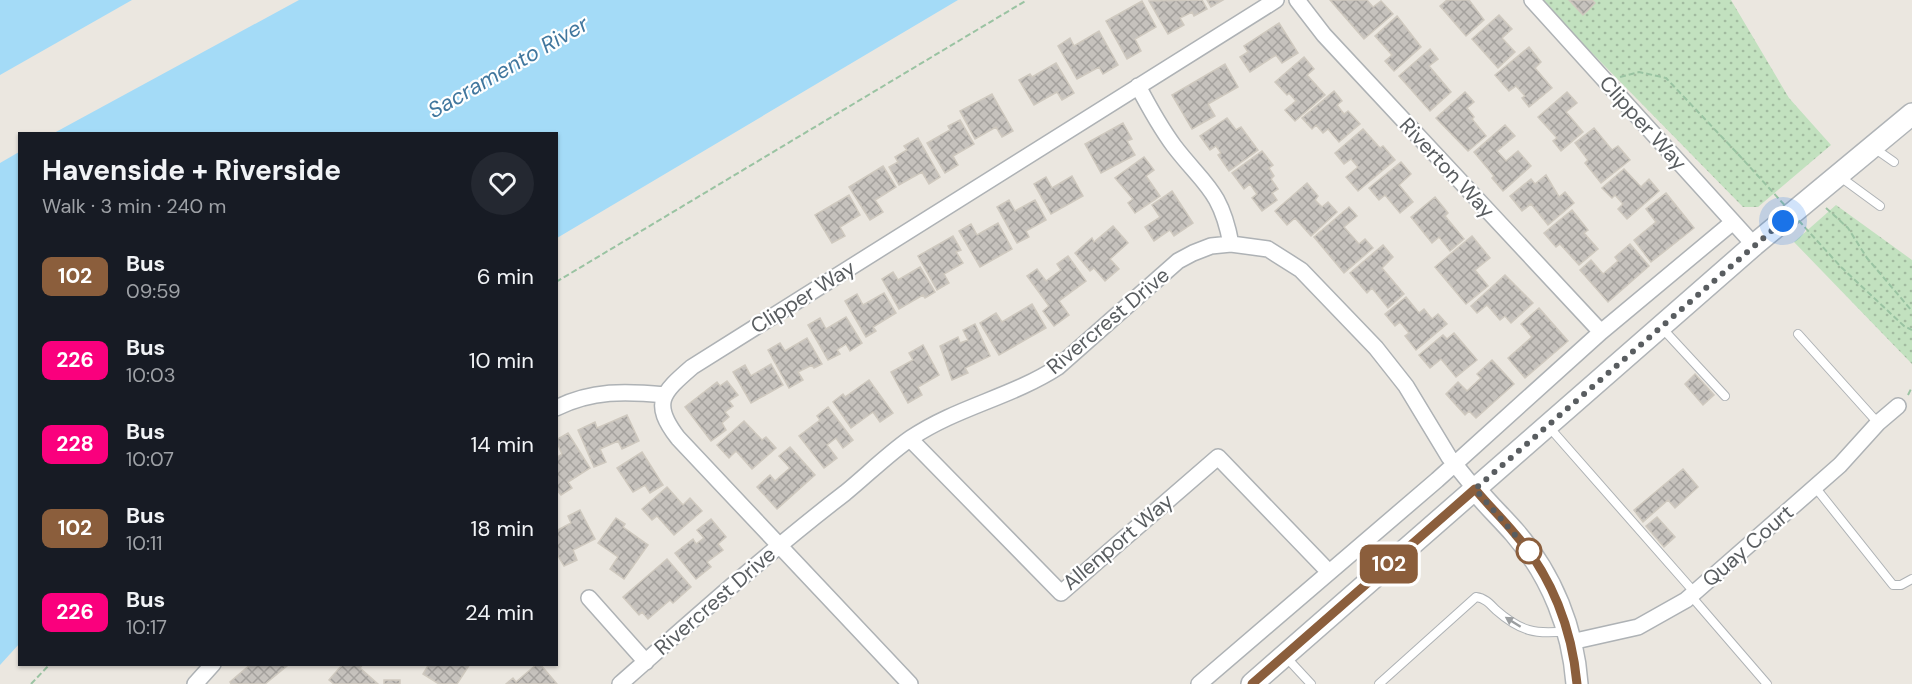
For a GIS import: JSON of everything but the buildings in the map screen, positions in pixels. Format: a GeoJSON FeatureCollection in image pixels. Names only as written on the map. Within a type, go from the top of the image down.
{"type":"FeatureCollection","features":[{"type":"Feature","properties":{"kind":"main road"},"geometry":{"type":"LineString","coordinates":[[1252,684],[1754,246],[1912,114]]}},
{"type":"Feature","properties":{"kind":"main road"},"geometry":{"type":"LineString","coordinates":[[1475,489],[1535,559],[1560,606],[1570,636],[1577,684]]}},
{"type":"Feature","properties":{"kind":"street","name":"Clipper Way"},"geometry":{"type":"LineString","coordinates":[[664,394],[692,367],[1276,0]]}},
{"type":"Feature","properties":{"kind":"street","name":"Riverton Way"},"geometry":{"type":"LineString","coordinates":[[1297,0],[1324,35],[1601,332]]}},
{"type":"Feature","properties":{"kind":"street","name":"Clipper Way"},"geometry":{"type":"LineString","coordinates":[[1532,0],[1754,246]]}},
{"type":"Feature","properties":{"kind":"street"},"geometry":{"type":"LineString","coordinates":[[1138,86],[1169,139],[1207,183],[1220,203],[1231,243]]}},
{"type":"Feature","properties":{"kind":"street"},"geometry":{"type":"LineString","coordinates":[[1199,684],[1455,463],[1601,332],[1733,222]]}},
{"type":"Feature","properties":{"kind":"street","name":"Rivercrest Drive"},"geometry":{"type":"LineString","coordinates":[[620,684],[779,545],[910,439],[966,408],[1019,389],[1041,378],[1058,367],[1178,261],[1211,246],[1231,243],[1268,249],[1286,258],[1302,270],[1376,348],[1406,386],[1455,463],[1475,489]]}},
{"type":"Feature","properties":{"kind":"street"},"geometry":{"type":"LineString","coordinates":[[558,407],[587,396],[609,392],[664,394],[661,411],[665,421],[910,684]]}},
{"type":"Feature","properties":{"kind":"street","name":"Quay Court"},"geometry":{"type":"LineString","coordinates":[[1570,636],[1638,627],[1663,615],[1693,594],[1840,465],[1878,423],[1898,406]]}},
{"type":"Feature","properties":{"kind":"street","name":"Allenport Way"},"geometry":{"type":"LineString","coordinates":[[910,439],[1061,593],[1218,457],[1328,572]]}},
{"type":"Feature","properties":{"kind":"street","name":"Rivercrest Drive"},"geometry":{"type":"LineString","coordinates":[[589,598],[646,662]]}},
{"type":"Feature","properties":{"kind":"street"},"geometry":{"type":"LineString","coordinates":[[195,684],[211,666]]}},
{"type":"Feature","properties":{"kind":"lane"},"geometry":{"type":"LineString","coordinates":[[1873,147],[1894,162]]}},
{"type":"Feature","properties":{"kind":"lane"},"geometry":{"type":"LineString","coordinates":[[1838,176],[1880,206]]}},
{"type":"Feature","properties":{"kind":"lane"},"geometry":{"type":"LineString","coordinates":[[1661,327],[1725,396]]}},
{"type":"Feature","properties":{"kind":"lane"},"geometry":{"type":"LineString","coordinates":[[1797,334],[1878,423]]}},
{"type":"Feature","properties":{"kind":"lane"},"geometry":{"type":"LineString","coordinates":[[1548,425],[1767,684]]}},
{"type":"Feature","properties":{"kind":"lane"},"geometry":{"type":"LineString","coordinates":[[1815,487],[1893,585],[1901,585],[1912,579]]}},
{"type":"Feature","properties":{"kind":"lane"},"geometry":{"type":"LineString","coordinates":[[1379,684],[1476,597],[1483,598],[1508,621],[1526,630],[1541,634],[1570,636]]}},
{"type":"Feature","properties":{"kind":"lane"},"geometry":{"type":"LineString","coordinates":[[1284,655],[1311,684]]}},
{"type":"Feature","properties":{"kind":"path"},"geometry":{"type":"LineString","coordinates":[[558,281],[1026,0]]}},
{"type":"Feature","properties":{"kind":"path"},"geometry":{"type":"LineString","coordinates":[[1606,81],[1639,72],[1666,78],[1841,267],[1904,326],[1912,330]]}},
{"type":"Feature","properties":{"kind":"path"},"geometry":{"type":"LineString","coordinates":[[1827,209],[1848,228],[1867,258],[1912,311]]}},
{"type":"Feature","properties":{"kind":"path"},"geometry":{"type":"LineString","coordinates":[[1910,392],[1912,387]]}},
{"type":"Feature","properties":{"kind":"path"},"geometry":{"type":"LineString","coordinates":[[31,684],[48,666]]}},
{"type":"Feature","properties":{"kind":"green space"},"geometry":{"type":"Polygon","coordinates":[[[1540,0],[1731,0],[1789,98],[1831,145],[1758,207],[1743,207],[1540,0]]]}},
{"type":"Feature","properties":{"kind":"green space"},"geometry":{"type":"Polygon","coordinates":[[[1836,205],[1912,260],[1912,364],[1794,242],[1836,205]]]}},
{"type":"Feature","properties":{"kind":"water"},"geometry":{"type":"Polygon","coordinates":[[[0,0],[132,0],[0,75],[0,0]]]}},
{"type":"Feature","properties":{"kind":"water","name":"Sacramento River"},"geometry":{"type":"Polygon","coordinates":[[[299,0],[958,0],[558,237],[558,132],[56,132],[299,0]]]}},
{"type":"Feature","properties":{"kind":"water"},"geometry":{"type":"Polygon","coordinates":[[[18,153],[18,645],[0,665],[0,163],[18,153]]]}},
{"type":"Feature","properties":{"kind":"bus line","name":"102"},"geometry":{"type":"LineString","coordinates":[[1252,684],[1475,489],[1516,534],[1535,559],[1548,582],[1560,606],[1570,635],[1577,684]]}},
{"type":"Feature","properties":{"kind":"route"},"geometry":{"type":"LineString","coordinates":[[1529,551],[1475,489],[1783,221]]}}]}
